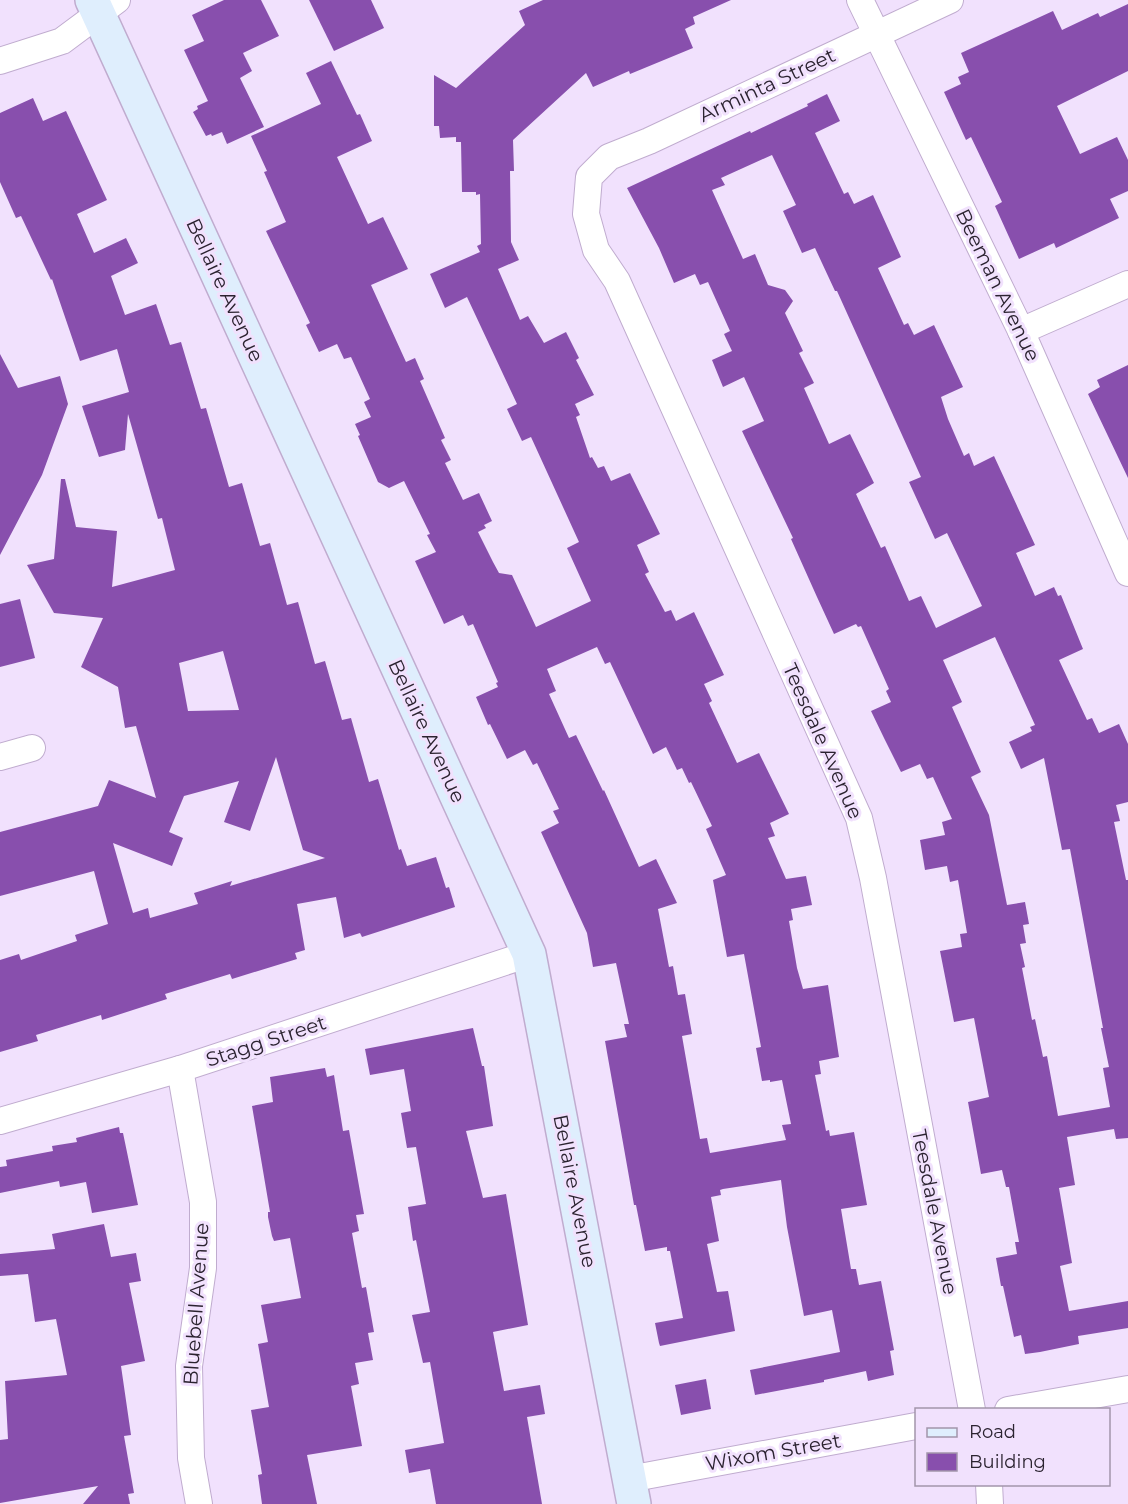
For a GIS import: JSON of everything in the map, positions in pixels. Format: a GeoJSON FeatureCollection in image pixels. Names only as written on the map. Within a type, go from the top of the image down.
{"type":"FeatureCollection","features":[{"type":"Feature","properties":{"kind":"street","name":"Beeman Avenue"},"geometry":{"type":"LineString","coordinates":[[860,0],[1021,331],[1128,573]]}},
{"type":"Feature","properties":{"kind":"street","name":"Arminta Street"},"geometry":{"type":"LineString","coordinates":[[589,177],[609,157],[649,141],[950,0]]}},
{"type":"Feature","properties":{"kind":"street"},"geometry":{"type":"LineString","coordinates":[[0,61],[62,41],[103,5]]}},
{"type":"Feature","properties":{"kind":"street","name":"Bellaire Avenue"},"geometry":{"type":"LineString","coordinates":[[103,5],[529,954],[632,1491]]}},
{"type":"Feature","properties":{"kind":"street","name":"Teesdale Avenue"},"geometry":{"type":"LineString","coordinates":[[589,177],[586,214],[596,250],[616,281],[859,818],[873,878],[972,1408]]}},
{"type":"Feature","properties":{"kind":"street"},"geometry":{"type":"LineString","coordinates":[[1021,331],[1128,284]]}},
{"type":"Feature","properties":{"kind":"street"},"geometry":{"type":"LineString","coordinates":[[0,757],[32,748]]}},
{"type":"Feature","properties":{"kind":"street","name":"Stagg Street"},"geometry":{"type":"LineString","coordinates":[[0,1121],[180,1069],[529,954]]}},
{"type":"Feature","properties":{"kind":"street","name":"Bluebell Avenue"},"geometry":{"type":"LineString","coordinates":[[180,1069],[203,1202],[203,1268],[189,1366],[191,1458],[199,1504]]}},
{"type":"Feature","properties":{"kind":"street"},"geometry":{"type":"LineString","coordinates":[[1019,1408],[1128,1389]]}},
{"type":"Feature","properties":{"kind":"street","name":"Wixom Street"},"geometry":{"type":"LineString","coordinates":[[632,1491],[915,1426]]}},
{"type":"Feature","properties":{"kind":"street"},"geometry":{"type":"LineString","coordinates":[[989,1486],[990,1504]]}},
{"type":"Feature","properties":{"kind":"building"},"geometry":{"type":"Polygon","coordinates":[[[224,0],[261,0],[279,36],[243,53],[252,71],[240,78],[264,127],[227,144],[222,132],[206,136],[193,112],[198,109],[197,106],[208,101],[184,50],[204,41],[192,15],[224,0]]]}},
{"type":"Feature","properties":{"kind":"building"},"geometry":{"type":"Polygon","coordinates":[[[309,0],[371,0],[384,28],[334,51],[309,0]]]}},
{"type":"Feature","properties":{"kind":"building"},"geometry":{"type":"Polygon","coordinates":[[[543,0],[731,0],[693,17],[695,24],[685,29],[693,48],[630,74],[629,71],[593,87],[586,73],[513,140],[514,171],[510,171],[511,242],[519,260],[498,269],[520,320],[528,316],[544,343],[566,332],[579,358],[576,360],[594,395],[575,404],[580,415],[576,417],[590,458],[592,457],[598,468],[604,466],[611,481],[630,473],[660,534],[637,545],[649,572],[645,574],[665,612],[671,610],[676,621],[694,612],[724,675],[704,684],[712,701],[709,703],[737,763],[759,753],[789,814],[770,823],[775,836],[768,838],[786,879],[806,876],[812,905],[791,909],[793,920],[789,921],[797,968],[803,989],[828,985],[839,1057],[819,1061],[821,1074],[815,1075],[826,1131],[829,1130],[830,1136],[854,1132],[867,1205],[841,1209],[851,1269],[856,1269],[859,1285],[881,1281],[894,1350],[890,1351],[894,1375],[868,1381],[866,1371],[824,1380],[824,1382],[755,1395],[750,1370],[840,1352],[832,1310],[804,1316],[787,1227],[781,1180],[723,1189],[720,1190],[721,1195],[711,1197],[719,1241],[707,1244],[717,1292],[728,1291],[735,1331],[660,1346],[655,1323],[683,1318],[670,1251],[667,1251],[667,1247],[645,1251],[636,1205],[634,1205],[605,1041],[627,1037],[624,1024],[629,1024],[616,963],[593,967],[587,933],[541,832],[559,823],[553,811],[559,809],[537,763],[533,765],[525,750],[507,759],[490,724],[488,725],[476,697],[498,687],[496,683],[498,682],[473,624],[468,626],[463,615],[444,624],[415,561],[436,552],[427,535],[430,534],[404,481],[389,488],[378,482],[358,436],[360,435],[355,424],[371,417],[364,402],[370,399],[351,357],[344,359],[337,344],[319,352],[306,325],[310,323],[266,231],[286,222],[251,136],[321,104],[306,73],[331,61],[372,141],[337,157],[368,224],[383,217],[408,269],[371,285],[406,362],[415,358],[424,379],[420,381],[445,438],[441,440],[451,460],[445,463],[463,500],[479,493],[492,521],[478,532],[499,573],[512,575],[536,627],[591,601],[567,548],[579,542],[531,437],[522,441],[507,409],[517,404],[467,297],[445,308],[430,274],[480,252],[477,246],[481,244],[480,194],[462,192],[461,142],[456,142],[456,137],[440,138],[439,126],[434,126],[434,75],[456,88],[525,25],[519,11],[543,0]],[[597,647],[547,669],[556,691],[549,694],[569,738],[576,735],[639,867],[656,859],[677,903],[658,909],[669,967],[673,966],[678,995],[685,994],[692,1034],[682,1036],[700,1139],[707,1138],[710,1153],[786,1140],[782,1125],[791,1124],[782,1080],[762,1081],[756,1048],[761,1047],[744,954],[727,957],[713,880],[726,875],[706,829],[712,826],[691,782],[689,783],[682,768],[677,770],[666,747],[653,754],[610,662],[605,664],[597,647]]]}},
{"type":"Feature","properties":{"kind":"building"},"geometry":{"type":"Polygon","coordinates":[[[1128,4],[1128,71],[1057,106],[1080,154],[1117,137],[1128,160],[1128,191],[1110,199],[1119,218],[1056,248],[1054,243],[1019,259],[995,206],[1002,202],[971,137],[966,140],[944,92],[961,84],[958,77],[969,72],[961,53],[1053,11],[1062,30],[1098,13],[1100,17],[1128,4]]]}},
{"type":"Feature","properties":{"kind":"building"},"geometry":{"type":"Polygon","coordinates":[[[827,94],[840,121],[815,133],[844,194],[848,192],[854,204],[873,195],[901,257],[878,268],[904,325],[908,323],[914,335],[934,325],[963,387],[941,397],[948,419],[964,456],[969,453],[974,466],[994,456],[1035,545],[1016,553],[1035,596],[1054,587],[1058,596],[1061,595],[1083,649],[1059,660],[1087,720],[1092,718],[1099,733],[1119,724],[1128,744],[1128,802],[1116,805],[1120,821],[1114,822],[1126,880],[1128,880],[1128,1138],[1116,1139],[1114,1129],[1067,1137],[1075,1185],[1059,1188],[1072,1263],[1060,1266],[1069,1311],[1128,1301],[1128,1328],[1078,1336],[1079,1344],[1040,1352],[1025,1354],[1021,1335],[1014,1337],[1003,1286],[1001,1286],[996,1258],[1017,1254],[1015,1242],[1019,1242],[1009,1187],[1006,1187],[1002,1170],[981,1174],[968,1102],[989,1097],[974,1018],[954,1022],[940,951],[962,947],[960,934],[967,933],[958,880],[950,882],[947,866],[925,870],[920,840],[945,835],[942,822],[952,819],[933,777],[927,779],[920,764],[901,772],[871,711],[891,702],[886,691],[889,689],[861,626],[858,627],[856,624],[834,634],[817,597],[791,539],[793,538],[742,431],[764,421],[744,377],[723,387],[712,360],[732,351],[724,334],[730,331],[708,282],[700,285],[695,274],[674,283],[659,248],[627,188],[750,131],[751,133],[808,106],[807,104],[827,94]],[[772,155],[721,178],[725,185],[712,190],[743,259],[755,254],[768,285],[785,290],[793,301],[785,313],[803,351],[799,353],[814,383],[804,388],[829,444],[850,434],[874,483],[856,494],[881,548],[885,546],[909,601],[921,596],[936,628],[982,606],[947,533],[935,539],[909,482],[921,477],[837,291],[815,248],[802,253],[783,211],[796,205],[772,155]],[[995,637],[943,660],[962,702],[952,707],[981,772],[971,777],[989,815],[1007,905],[1025,902],[1029,924],[1023,925],[1026,943],[1020,944],[1025,967],[1022,968],[1032,1020],[1035,1019],[1043,1057],[1047,1056],[1058,1116],[1110,1107],[1103,1068],[1109,1067],[1101,1028],[1103,1028],[1070,849],[1062,850],[1044,758],[1021,769],[1009,742],[1032,731],[1030,727],[1035,725],[995,637]]]}},
{"type":"Feature","properties":{"kind":"building"},"geometry":{"type":"Polygon","coordinates":[[[33,98],[43,121],[66,111],[107,200],[77,214],[94,253],[126,238],[138,263],[111,276],[125,315],[156,304],[170,345],[181,342],[201,409],[206,408],[229,487],[242,483],[260,546],[270,543],[287,605],[298,602],[315,664],[325,661],[342,720],[351,718],[369,782],[378,779],[399,850],[401,849],[407,866],[436,857],[455,907],[362,937],[360,933],[344,938],[336,897],[297,904],[305,950],[295,953],[297,959],[232,979],[230,974],[165,994],[167,999],[102,1020],[101,1015],[36,1035],[38,1041],[0,1052],[0,960],[19,954],[21,960],[77,941],[75,935],[108,924],[94,871],[0,896],[0,832],[98,806],[109,780],[156,798],[136,726],[125,728],[118,687],[81,667],[103,618],[54,613],[27,565],[54,559],[61,479],[65,479],[76,527],[117,531],[112,587],[175,570],[162,518],[158,519],[128,414],[125,450],[99,457],[82,406],[129,392],[117,349],[80,361],[52,279],[21,216],[16,218],[0,182],[0,113],[33,98]],[[223,651],[179,663],[188,711],[239,710],[223,651]],[[276,757],[250,831],[224,822],[239,781],[184,796],[169,832],[183,838],[172,866],[113,843],[133,913],[148,908],[150,918],[198,904],[194,893],[232,881],[230,886],[325,858],[303,850],[276,757]]]}},
{"type":"Feature","properties":{"kind":"building"},"geometry":{"type":"Polygon","coordinates":[[[0,354],[18,388],[60,376],[68,404],[42,475],[0,555],[0,354]]]}},
{"type":"Feature","properties":{"kind":"building"},"geometry":{"type":"Polygon","coordinates":[[[1128,365],[1128,478],[1088,394],[1100,387],[1097,380],[1128,365]]]}},
{"type":"Feature","properties":{"kind":"building"},"geometry":{"type":"Polygon","coordinates":[[[20,599],[35,658],[0,667],[0,604],[20,599]]]}},
{"type":"Feature","properties":{"kind":"building"},"geometry":{"type":"Polygon","coordinates":[[[473,1028],[482,1066],[484,1066],[493,1126],[466,1131],[483,1198],[506,1194],[528,1325],[493,1332],[504,1391],[540,1385],[545,1414],[527,1417],[542,1504],[436,1504],[430,1469],[409,1473],[405,1450],[444,1443],[430,1362],[423,1363],[412,1315],[430,1312],[416,1240],[413,1241],[408,1207],[426,1204],[416,1147],[407,1148],[401,1113],[411,1111],[404,1069],[370,1075],[365,1049],[473,1028]]]}},
{"type":"Feature","properties":{"kind":"building"},"geometry":{"type":"Polygon","coordinates":[[[325,1068],[327,1077],[334,1075],[343,1131],[349,1130],[364,1214],[356,1215],[359,1231],[352,1233],[362,1288],[366,1287],[374,1332],[368,1333],[373,1360],[355,1363],[359,1384],[351,1386],[362,1446],[307,1455],[317,1504],[262,1504],[258,1475],[262,1474],[251,1410],[269,1407],[258,1344],[268,1342],[261,1305],[301,1298],[290,1238],[274,1241],[272,1236],[252,1106],[273,1102],[270,1077],[325,1068]]]}},
{"type":"Feature","properties":{"kind":"building"},"geometry":{"type":"Polygon","coordinates":[[[119,1127],[120,1133],[123,1133],[138,1205],[92,1213],[86,1182],[60,1187],[59,1181],[0,1193],[0,1167],[7,1166],[6,1160],[53,1151],[52,1146],[77,1142],[76,1138],[119,1127]]]}},
{"type":"Feature","properties":{"kind":"building"},"geometry":{"type":"Polygon","coordinates":[[[104,1224],[111,1257],[136,1253],[141,1281],[129,1283],[145,1361],[121,1366],[131,1435],[124,1436],[134,1493],[128,1494],[130,1504],[83,1504],[98,1486],[0,1503],[0,1440],[8,1439],[5,1381],[67,1375],[56,1319],[35,1322],[28,1274],[0,1276],[0,1254],[55,1249],[52,1234],[104,1224]]]}},
{"type":"Feature","properties":{"kind":"building"},"geometry":{"type":"Polygon","coordinates":[[[706,1379],[711,1409],[681,1415],[675,1385],[706,1379]]]}}]}
